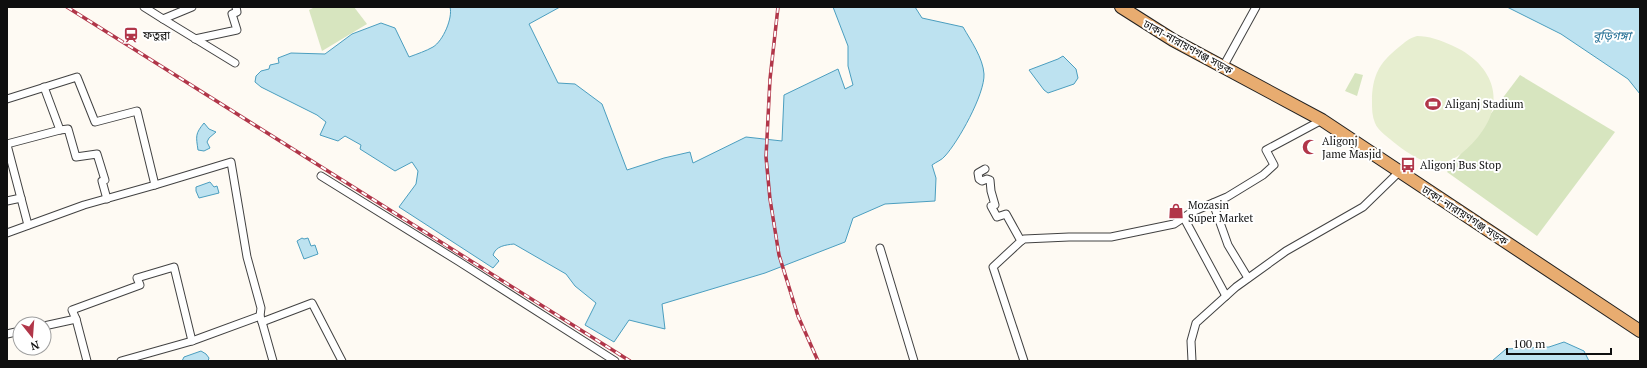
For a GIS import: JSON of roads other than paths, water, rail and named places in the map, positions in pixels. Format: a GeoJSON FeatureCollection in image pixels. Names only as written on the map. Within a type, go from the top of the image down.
{"type":"FeatureCollection","features":[{"type":"Feature","properties":{"kind":"highway","name":"ঢাকা-নারায়ণগঞ্জ সড়ক"},"geometry":{"type":"LineString","coordinates":[[1121,7],[1173,40],[1322,120],[1640,331]]}},
{"type":"Feature","properties":{"kind":"street"},"geometry":{"type":"LineString","coordinates":[[144,7],[235,63]]}},
{"type":"Feature","properties":{"kind":"street"},"geometry":{"type":"LineString","coordinates":[[163,19],[192,7]]}},
{"type":"Feature","properties":{"kind":"street"},"geometry":{"type":"LineString","coordinates":[[195,39],[237,30],[232,14],[237,12],[236,7]]}},
{"type":"Feature","properties":{"kind":"street"},"geometry":{"type":"LineString","coordinates":[[1223,67],[1256,7]]}},
{"type":"Feature","properties":{"kind":"street"},"geometry":{"type":"LineString","coordinates":[[7,99],[77,77],[95,122],[137,111],[155,185]]}},
{"type":"Feature","properties":{"kind":"street"},"geometry":{"type":"LineString","coordinates":[[44,87],[60,130]]}},
{"type":"Feature","properties":{"kind":"street"},"geometry":{"type":"LineString","coordinates":[[1024,361],[993,267],[1020,241],[1024,239],[1069,237],[1111,237],[1174,224],[1192,212],[1227,197],[1263,175],[1274,165],[1266,150],[1322,120]]}},
{"type":"Feature","properties":{"kind":"street"},"geometry":{"type":"LineString","coordinates":[[28,225],[7,145],[68,129],[76,157],[98,154],[105,180],[102,181],[107,199]]}},
{"type":"Feature","properties":{"kind":"street"},"geometry":{"type":"LineString","coordinates":[[7,233],[107,199],[231,162],[247,258],[261,308],[261,319],[273,361]]}},
{"type":"Feature","properties":{"kind":"street"},"geometry":{"type":"LineString","coordinates":[[985,169],[978,173],[979,179],[982,181],[987,179],[990,180],[995,205],[991,206],[993,212],[996,217],[1006,214],[1020,241]]}},
{"type":"Feature","properties":{"kind":"street"},"geometry":{"type":"LineString","coordinates":[[1192,361],[1191,341],[1196,323],[1248,278],[1286,252],[1363,207],[1399,172]]}},
{"type":"Feature","properties":{"kind":"street"},"geometry":{"type":"LineString","coordinates":[[321,176],[458,260],[615,361]]}},
{"type":"Feature","properties":{"kind":"street"},"geometry":{"type":"LineString","coordinates":[[7,202],[21,198]]}},
{"type":"Feature","properties":{"kind":"street"},"geometry":{"type":"LineString","coordinates":[[1213,203],[1228,245],[1248,278]]}},
{"type":"Feature","properties":{"kind":"street"},"geometry":{"type":"LineString","coordinates":[[1184,218],[1226,296]]}},
{"type":"Feature","properties":{"kind":"street"},"geometry":{"type":"LineString","coordinates":[[880,248],[914,361]]}},
{"type":"Feature","properties":{"kind":"street"},"geometry":{"type":"LineString","coordinates":[[87,361],[76,319],[72,310],[140,285],[138,278],[174,267],[192,341]]}},
{"type":"Feature","properties":{"kind":"street"},"geometry":{"type":"LineString","coordinates":[[122,361],[192,341],[312,303],[342,361]]}},
{"type":"Feature","properties":{"kind":"street"},"geometry":{"type":"LineString","coordinates":[[52,324],[76,319]]}},
{"type":"Feature","properties":{"kind":"water"},"geometry":{"type":"Polygon","coordinates":[[[450,7],[560,7],[529,24],[558,83],[575,84],[602,104],[627,170],[664,158],[690,152],[693,163],[746,137],[782,141],[784,95],[838,69],[845,89],[853,85],[848,66],[848,46],[833,7],[915,7],[922,18],[963,27],[981,62],[984,74],[983,83],[976,105],[957,140],[941,160],[932,165],[936,178],[935,201],[885,204],[853,218],[845,242],[765,273],[662,304],[665,329],[629,320],[614,342],[585,325],[596,303],[575,286],[566,274],[514,244],[499,248],[494,252],[493,255],[499,261],[493,268],[399,207],[416,184],[418,171],[412,162],[395,171],[360,149],[361,145],[345,136],[338,141],[320,135],[326,122],[317,115],[261,87],[255,82],[256,76],[261,71],[269,69],[270,65],[279,63],[278,58],[291,53],[325,54],[352,34],[381,23],[395,28],[409,57],[418,54],[433,47],[444,35],[449,23],[451,12],[450,7]]]}},
{"type":"Feature","properties":{"kind":"water","name":"বুড়িগঙ্গা"},"geometry":{"type":"Polygon","coordinates":[[[1507,7],[1640,7],[1640,94],[1628,79],[1561,34],[1507,7]]]}},
{"type":"Feature","properties":{"kind":"water"},"geometry":{"type":"Polygon","coordinates":[[[1063,56],[1076,69],[1078,78],[1074,84],[1048,93],[1029,70],[1063,56]]]}},
{"type":"Feature","properties":{"kind":"water"},"geometry":{"type":"Polygon","coordinates":[[[204,123],[209,129],[216,132],[207,142],[210,148],[204,151],[198,150],[197,138],[199,130],[204,123]]]}},
{"type":"Feature","properties":{"kind":"water"},"geometry":{"type":"Polygon","coordinates":[[[210,182],[214,187],[217,186],[219,193],[199,198],[196,187],[210,182]]]}},
{"type":"Feature","properties":{"kind":"water"},"geometry":{"type":"Polygon","coordinates":[[[302,238],[308,238],[311,246],[315,245],[318,254],[304,259],[297,241],[302,238]]]}},
{"type":"Feature","properties":{"kind":"water"},"geometry":{"type":"Polygon","coordinates":[[[1564,342],[1584,351],[1589,361],[1492,361],[1506,349],[1549,347],[1564,342]]]}},
{"type":"Feature","properties":{"kind":"water"},"geometry":{"type":"Polygon","coordinates":[[[201,351],[209,358],[208,361],[182,361],[184,357],[201,351]]]}},
{"type":"Feature","properties":{"kind":"railway"},"geometry":{"type":"LineString","coordinates":[[67,7],[630,361]]}},
{"type":"Feature","properties":{"kind":"railway"},"geometry":{"type":"LineString","coordinates":[[778,7],[770,79],[766,157],[770,199],[779,255],[798,316],[818,361]]}},
{"type":"Feature","properties":{"kind":"place","name":"ফতুল্লা"},"geometry":{"type":"Point","coordinates":[131,35]}},
{"type":"Feature","properties":{"kind":"place","name":"Aliganj Stadium"},"geometry":{"type":"Point","coordinates":[1433,104]}},
{"type":"Feature","properties":{"kind":"place","name":"Aligonj Jame Masjid"},"geometry":{"type":"Point","coordinates":[1310,147]}},
{"type":"Feature","properties":{"kind":"place","name":"Aligonj Bus Stop"},"geometry":{"type":"Point","coordinates":[1408,165]}},
{"type":"Feature","properties":{"kind":"place","name":"Mozasin Super Market"},"geometry":{"type":"Point","coordinates":[1176,211]}}]}
